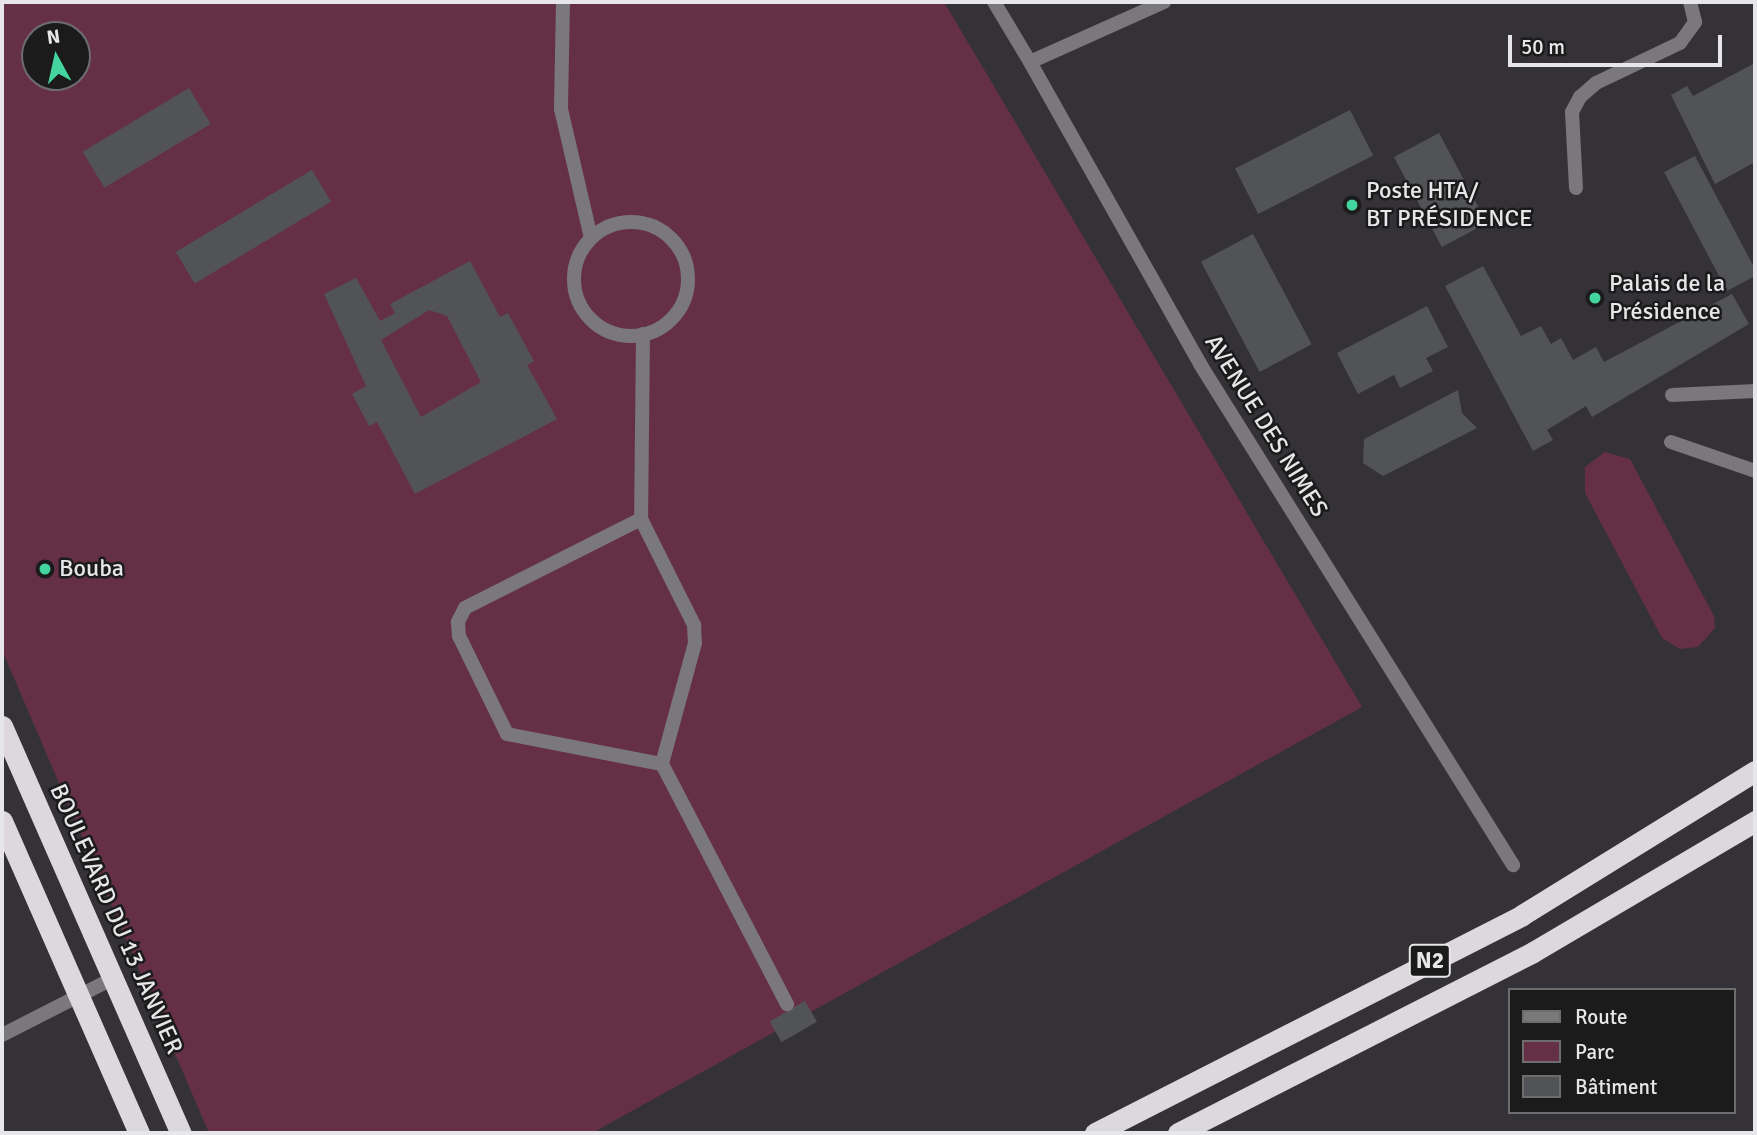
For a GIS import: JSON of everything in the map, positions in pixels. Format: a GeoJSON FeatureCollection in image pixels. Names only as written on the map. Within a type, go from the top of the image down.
{"type":"FeatureCollection","features":[{"type":"Feature","properties":{"kind":"highway","name":"BOULEVARD DU 13 JANVIER"},"geometry":{"type":"LineString","coordinates":[[2,726],[181,1133]]}},
{"type":"Feature","properties":{"kind":"highway","name":"N2"},"geometry":{"type":"LineString","coordinates":[[1095,1133],[1522,915],[1755,771]]}},
{"type":"Feature","properties":{"kind":"highway"},"geometry":{"type":"LineString","coordinates":[[2,821],[139,1133]]}},
{"type":"Feature","properties":{"kind":"highway","name":"N2"},"geometry":{"type":"LineString","coordinates":[[1178,1133],[1533,952],[1755,821]]}},
{"type":"Feature","properties":{"kind":"street"},"geometry":{"type":"LineString","coordinates":[[563,2],[561,109],[591,238]]}},
{"type":"Feature","properties":{"kind":"street","name":"AVENUE DES NIMES"},"geometry":{"type":"LineString","coordinates":[[994,2],[1200,364],[1513,865]]}},
{"type":"Feature","properties":{"kind":"street"},"geometry":{"type":"LineString","coordinates":[[1030,62],[1164,2]]}},
{"type":"Feature","properties":{"kind":"street"},"geometry":{"type":"LineString","coordinates":[[1576,188],[1572,112],[1580,97],[1596,83],[1681,43],[1695,22],[1690,2]]}},
{"type":"Feature","properties":{"kind":"street"},"geometry":{"type":"LineString","coordinates":[[636,222],[666,233],[685,259],[689,275],[681,306],[658,328],[643,334],[611,332],[585,312],[577,298],[576,266],[591,238],[604,228],[636,222]]}},
{"type":"Feature","properties":{"kind":"street"},"geometry":{"type":"LineString","coordinates":[[643,334],[641,519],[694,625],[695,643],[662,764],[787,1004]]}},
{"type":"Feature","properties":{"kind":"street"},"geometry":{"type":"LineString","coordinates":[[1672,395],[1755,391]]}},
{"type":"Feature","properties":{"kind":"street"},"geometry":{"type":"LineString","coordinates":[[1671,442],[1755,471]]}},
{"type":"Feature","properties":{"kind":"street"},"geometry":{"type":"LineString","coordinates":[[641,519],[465,608],[458,622],[459,636],[507,734],[662,764]]}},
{"type":"Feature","properties":{"kind":"street"},"geometry":{"type":"LineString","coordinates":[[2,1035],[114,978]]}},
{"type":"Feature","properties":{"kind":"green space"},"geometry":{"type":"Polygon","coordinates":[[[2,2],[944,2],[1362,707],[592,1133],[209,1133],[2,650],[2,2]]]}},
{"type":"Feature","properties":{"kind":"green space"},"geometry":{"type":"Polygon","coordinates":[[[1605,452],[1630,459],[1714,616],[1715,628],[1698,647],[1680,649],[1662,638],[1585,493],[1585,467],[1605,452]]]}},
{"type":"Feature","properties":{"kind":"building"},"geometry":{"type":"Polygon","coordinates":[[[1755,63],[1755,162],[1715,184],[1671,95],[1687,86],[1693,96],[1755,63]]]}},
{"type":"Feature","properties":{"kind":"building"},"geometry":{"type":"Polygon","coordinates":[[[189,88],[211,124],[104,188],[83,152],[189,88]]]}},
{"type":"Feature","properties":{"kind":"building"},"geometry":{"type":"Polygon","coordinates":[[[1350,110],[1373,155],[1258,214],[1235,169],[1350,110]]]}},
{"type":"Feature","properties":{"kind":"building"},"geometry":{"type":"Polygon","coordinates":[[[1439,133],[1487,223],[1442,247],[1394,157],[1439,133]]]}},
{"type":"Feature","properties":{"kind":"building"},"geometry":{"type":"Polygon","coordinates":[[[1695,156],[1755,269],[1755,276],[1727,291],[1664,172],[1695,156]]]}},
{"type":"Feature","properties":{"kind":"building"},"geometry":{"type":"Polygon","coordinates":[[[312,170],[331,202],[195,284],[176,252],[312,170]]]}},
{"type":"Feature","properties":{"kind":"building"},"geometry":{"type":"Polygon","coordinates":[[[1253,234],[1312,344],[1260,372],[1201,262],[1253,234]]]}},
{"type":"Feature","properties":{"kind":"building"},"geometry":{"type":"Polygon","coordinates":[[[470,261],[500,317],[508,313],[534,361],[527,365],[557,419],[415,494],[377,422],[369,426],[352,394],[366,386],[324,294],[356,278],[380,321],[395,313],[390,304],[470,261]],[[429,310],[381,340],[421,417],[481,382],[447,316],[429,310]]]}},
{"type":"Feature","properties":{"kind":"building"},"geometry":{"type":"Polygon","coordinates":[[[1483,266],[1521,336],[1541,326],[1551,344],[1561,338],[1573,360],[1596,347],[1604,362],[1732,294],[1749,324],[1592,417],[1586,406],[1547,430],[1553,440],[1533,451],[1445,286],[1483,266]]]}},
{"type":"Feature","properties":{"kind":"building"},"geometry":{"type":"Polygon","coordinates":[[[1427,306],[1448,347],[1426,358],[1433,371],[1400,388],[1394,375],[1358,394],[1337,353],[1427,306]]]}},
{"type":"Feature","properties":{"kind":"building"},"geometry":{"type":"Polygon","coordinates":[[[1458,390],[1462,413],[1477,428],[1383,476],[1363,463],[1364,439],[1458,390]]]}},
{"type":"Feature","properties":{"kind":"building"},"geometry":{"type":"Polygon","coordinates":[[[805,1001],[817,1022],[781,1042],[769,1022],[805,1001]]]}},
{"type":"Feature","properties":{"kind":"place","name":"Poste HTA/ BT PRÉSIDENCE"},"geometry":{"type":"Point","coordinates":[1352,205]}},
{"type":"Feature","properties":{"kind":"place","name":"Palais de la Présidence"},"geometry":{"type":"Point","coordinates":[1595,298]}},
{"type":"Feature","properties":{"kind":"place","name":"Bouba"},"geometry":{"type":"Point","coordinates":[45,569]}}]}
